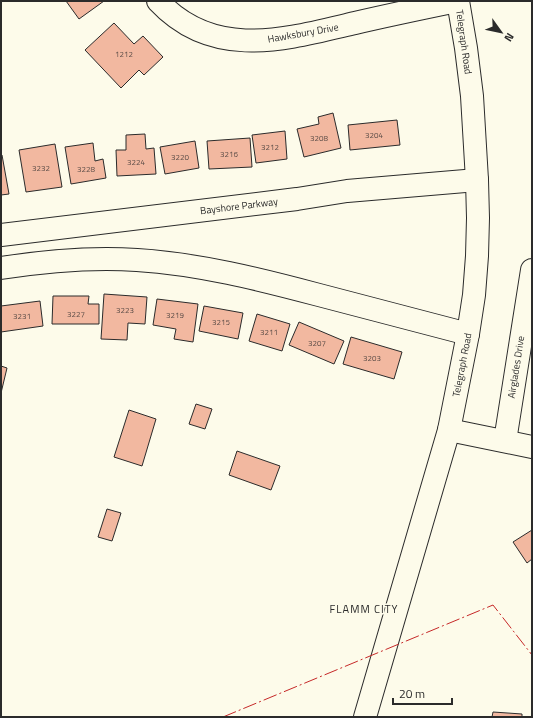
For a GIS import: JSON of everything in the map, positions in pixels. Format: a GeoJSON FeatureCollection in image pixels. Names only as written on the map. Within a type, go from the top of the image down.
{"type":"FeatureCollection","features":[{"type":"Feature","properties":{"kind":"street","name":"Hawksbury Drive"},"geometry":{"type":"LineString","coordinates":[[158,1],[185,23],[206,33],[229,40],[252,41],[275,40],[313,33],[458,1]]}},
{"type":"Feature","properties":{"kind":"street","name":"Telegraph Road"},"geometry":{"type":"LineString","coordinates":[[365,717],[450,430],[468,334],[477,256],[477,180],[472,96],[458,1]]}},
{"type":"Feature","properties":{"kind":"street","name":"Bayshore Parkway"},"geometry":{"type":"LineString","coordinates":[[1,235],[297,199],[347,191],[477,180]]}},
{"type":"Feature","properties":{"kind":"street"},"geometry":{"type":"LineString","coordinates":[[1,268],[29,263],[90,259],[137,260],[196,267],[261,280],[468,334]]}},
{"type":"Feature","properties":{"kind":"street","name":"Airglades Drive"},"geometry":{"type":"LineString","coordinates":[[505,441],[532,270]]}},
{"type":"Feature","properties":{"kind":"street"},"geometry":{"type":"LineString","coordinates":[[450,430],[532,447]]}},
{"type":"Feature","properties":{"kind":"building"},"geometry":{"type":"Polygon","coordinates":[[[66,1],[104,1],[79,19],[66,1]]]}},
{"type":"Feature","properties":{"kind":"building"},"geometry":{"type":"Polygon","coordinates":[[[114,23],[134,44],[143,36],[163,57],[144,75],[139,70],[121,88],[85,50],[114,23]]]}},
{"type":"Feature","properties":{"kind":"building"},"geometry":{"type":"Polygon","coordinates":[[[333,113],[341,148],[304,157],[297,129],[319,124],[318,117],[333,113]]]}},
{"type":"Feature","properties":{"kind":"building"},"geometry":{"type":"Polygon","coordinates":[[[397,120],[400,145],[350,150],[348,125],[397,120]]]}},
{"type":"Feature","properties":{"kind":"building"},"geometry":{"type":"Polygon","coordinates":[[[285,131],[287,159],[256,163],[252,135],[285,131]]]}},
{"type":"Feature","properties":{"kind":"building"},"geometry":{"type":"Polygon","coordinates":[[[145,134],[146,149],[154,148],[156,174],[117,176],[116,150],[126,150],[126,135],[145,134]]]}},
{"type":"Feature","properties":{"kind":"building"},"geometry":{"type":"Polygon","coordinates":[[[250,138],[252,167],[209,169],[207,141],[250,138]]]}},
{"type":"Feature","properties":{"kind":"building"},"geometry":{"type":"Polygon","coordinates":[[[195,141],[199,168],[165,174],[160,147],[195,141]]]}},
{"type":"Feature","properties":{"kind":"building"},"geometry":{"type":"Polygon","coordinates":[[[93,143],[95,161],[103,159],[106,178],[71,184],[65,147],[93,143]]]}},
{"type":"Feature","properties":{"kind":"building"},"geometry":{"type":"Polygon","coordinates":[[[55,144],[62,187],[26,192],[19,150],[55,144]]]}},
{"type":"Feature","properties":{"kind":"building"},"geometry":{"type":"Polygon","coordinates":[[[1,155],[9,194],[1,195],[1,155]]]}},
{"type":"Feature","properties":{"kind":"building"},"geometry":{"type":"Polygon","coordinates":[[[104,294],[147,297],[145,324],[128,323],[127,340],[101,339],[104,294]]]}},
{"type":"Feature","properties":{"kind":"building"},"geometry":{"type":"Polygon","coordinates":[[[53,296],[89,296],[88,304],[99,304],[99,324],[52,324],[53,296]]]}},
{"type":"Feature","properties":{"kind":"building"},"geometry":{"type":"Polygon","coordinates":[[[157,299],[198,304],[193,342],[174,339],[176,329],[153,325],[157,299]]]}},
{"type":"Feature","properties":{"kind":"building"},"geometry":{"type":"Polygon","coordinates":[[[40,301],[43,326],[1,332],[1,306],[40,301]]]}},
{"type":"Feature","properties":{"kind":"building"},"geometry":{"type":"Polygon","coordinates":[[[204,306],[243,313],[238,339],[199,331],[204,306]]]}},
{"type":"Feature","properties":{"kind":"building"},"geometry":{"type":"Polygon","coordinates":[[[257,314],[290,324],[282,351],[249,341],[257,314]]]}},
{"type":"Feature","properties":{"kind":"building"},"geometry":{"type":"Polygon","coordinates":[[[299,322],[344,341],[334,364],[289,345],[299,322]]]}},
{"type":"Feature","properties":{"kind":"building"},"geometry":{"type":"Polygon","coordinates":[[[351,337],[402,352],[394,379],[343,364],[351,337]]]}},
{"type":"Feature","properties":{"kind":"building"},"geometry":{"type":"Polygon","coordinates":[[[1,366],[7,368],[1,393],[1,366]]]}},
{"type":"Feature","properties":{"kind":"building"},"geometry":{"type":"Polygon","coordinates":[[[196,404],[212,409],[205,429],[189,424],[196,404]]]}},
{"type":"Feature","properties":{"kind":"building"},"geometry":{"type":"Polygon","coordinates":[[[129,410],[156,419],[142,466],[114,457],[129,410]]]}},
{"type":"Feature","properties":{"kind":"building"},"geometry":{"type":"Polygon","coordinates":[[[237,451],[280,466],[271,490],[229,475],[237,451]]]}},
{"type":"Feature","properties":{"kind":"building"},"geometry":{"type":"Polygon","coordinates":[[[107,509],[121,513],[112,541],[98,537],[107,509]]]}},
{"type":"Feature","properties":{"kind":"building"},"geometry":{"type":"Polygon","coordinates":[[[532,530],[532,559],[527,563],[513,542],[532,530]]]}},
{"type":"Feature","properties":{"kind":"building"},"geometry":{"type":"Polygon","coordinates":[[[493,712],[522,714],[522,717],[492,717],[493,712]]]}},
{"type":"Feature","properties":{"kind":"power"},"geometry":{"type":"LineString","coordinates":[[223,717],[493,605],[532,655]]}},
{"type":"Feature","properties":{"kind":"district","name":"FLAMM CITY"},"geometry":{"type":"Point","coordinates":[364,609]}}]}
